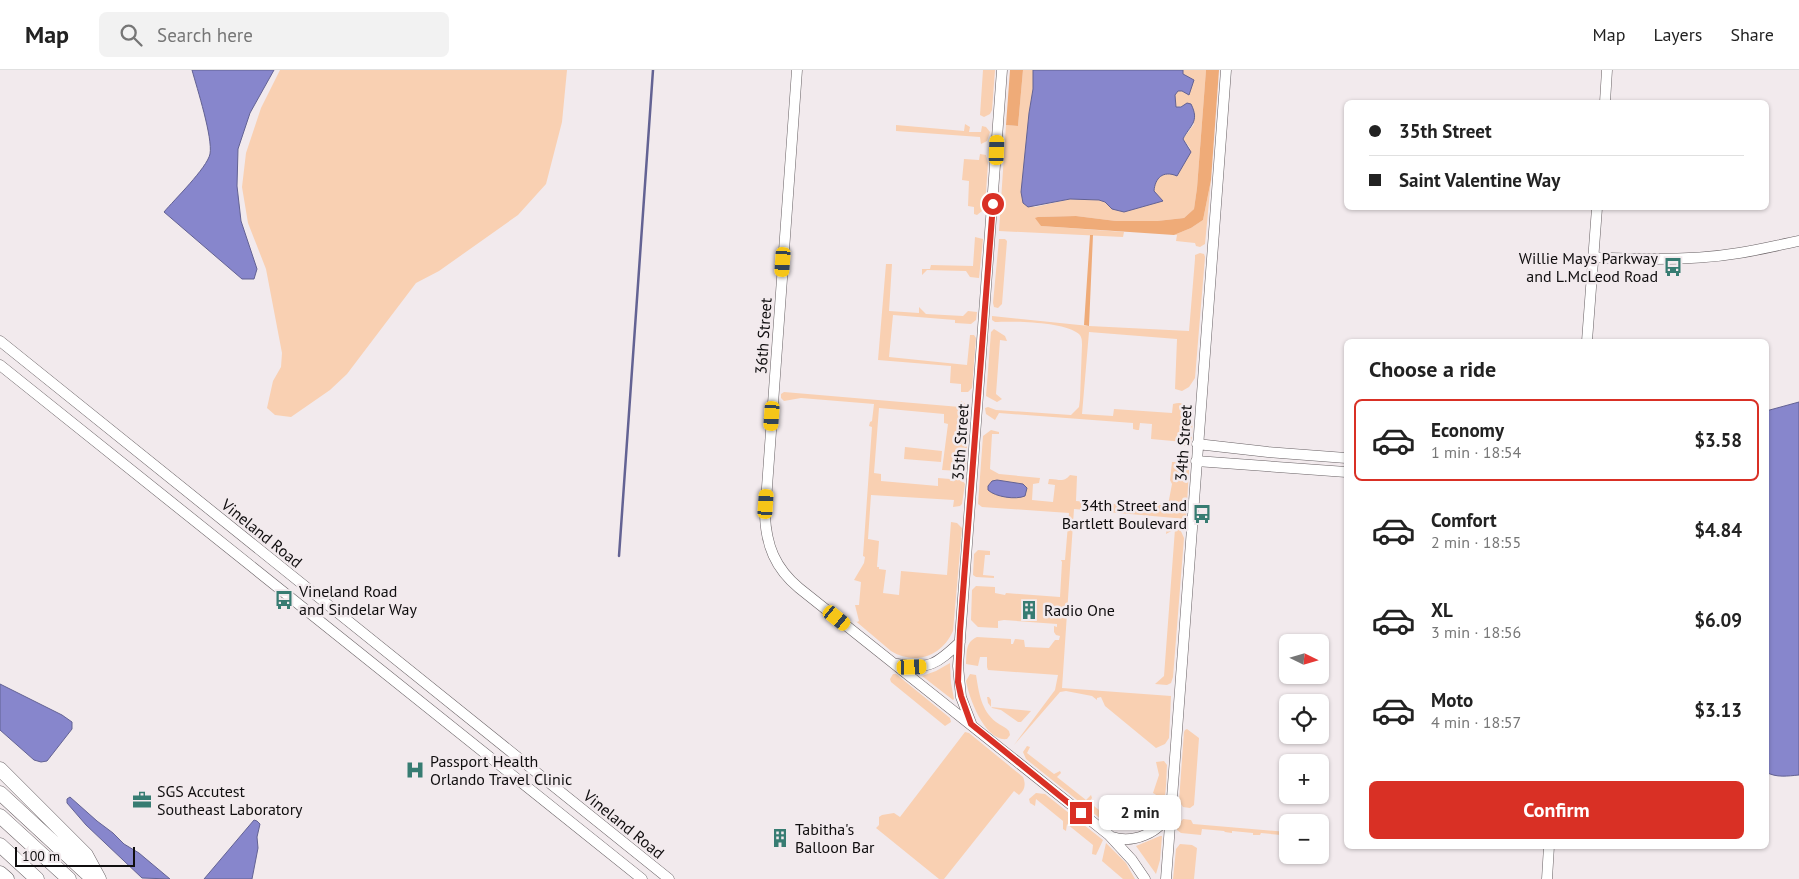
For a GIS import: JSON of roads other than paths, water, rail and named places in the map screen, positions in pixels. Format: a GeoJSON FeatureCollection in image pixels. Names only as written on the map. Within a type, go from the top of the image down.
{"type":"FeatureCollection","features":[{"type":"Feature","properties":{"kind":"highway"},"geometry":{"type":"LineString","coordinates":[[0,769],[86,855],[99,879]]}},
{"type":"Feature","properties":{"kind":"highway"},"geometry":{"type":"LineString","coordinates":[[0,793],[93,879]]}},
{"type":"Feature","properties":{"kind":"highway"},"geometry":{"type":"LineString","coordinates":[[0,816],[69,879]]}},
{"type":"Feature","properties":{"kind":"highway"},"geometry":{"type":"LineString","coordinates":[[0,845],[37,879]]}},
{"type":"Feature","properties":{"kind":"highway"},"geometry":{"type":"LineString","coordinates":[[0,873],[6,879]]}},
{"type":"Feature","properties":{"kind":"street","name":"36th Street"},"geometry":{"type":"LineString","coordinates":[[797,70],[765,515],[765,528],[770,551],[786,576],[799,588],[1109,836],[1132,860]]}},
{"type":"Feature","properties":{"kind":"street","name":"35th Street"},"geometry":{"type":"LineString","coordinates":[[971,724],[958,682],[1002,70]]}},
{"type":"Feature","properties":{"kind":"street","name":"34th Street"},"geometry":{"type":"LineString","coordinates":[[1166,879],[1226,70]]}},
{"type":"Feature","properties":{"kind":"street"},"geometry":{"type":"LineString","coordinates":[[1605,100],[1607,70]]}},
{"type":"Feature","properties":{"kind":"street"},"geometry":{"type":"LineString","coordinates":[[1587,339],[1597,210]]}},
{"type":"Feature","properties":{"kind":"street"},"geometry":{"type":"LineString","coordinates":[[1594,257],[1643,260],[1682,259],[1737,254],[1799,241]]}},
{"type":"Feature","properties":{"kind":"street","name":"Vineland Road"},"geometry":{"type":"LineString","coordinates":[[0,342],[669,879]]}},
{"type":"Feature","properties":{"kind":"street","name":"Vineland Road"},"geometry":{"type":"LineString","coordinates":[[0,365],[642,879]]}},
{"type":"Feature","properties":{"kind":"street"},"geometry":{"type":"LineString","coordinates":[[1197,444],[1344,458]]}},
{"type":"Feature","properties":{"kind":"street"},"geometry":{"type":"LineString","coordinates":[[1196,461],[1344,472]]}},
{"type":"Feature","properties":{"kind":"street"},"geometry":{"type":"LineString","coordinates":[[309,614],[321,600]]}},
{"type":"Feature","properties":{"kind":"street"},"geometry":{"type":"LineString","coordinates":[[895,664],[912,667],[924,666],[944,657],[960,642]]}},
{"type":"Feature","properties":{"kind":"street"},"geometry":{"type":"LineString","coordinates":[[441,718],[452,705]]}},
{"type":"Feature","properties":{"kind":"street"},"geometry":{"type":"LineString","coordinates":[[1109,836],[1120,840],[1142,836],[1161,825],[1171,809]]}},
{"type":"Feature","properties":{"kind":"street"},"geometry":{"type":"LineString","coordinates":[[1547,879],[1549,849]]}},
{"type":"Feature","properties":{"kind":"street"},"geometry":{"type":"LineString","coordinates":[[1132,860],[1140,879]]}},
{"type":"Feature","properties":{"kind":"street"},"geometry":{"type":"LineString","coordinates":[[1132,860],[1144,879]]}},
{"type":"Feature","properties":{"kind":"water"},"geometry":{"type":"Polygon","coordinates":[[[192,70],[274,70],[250,113],[238,149],[237,186],[241,221],[257,269],[254,279],[242,279],[164,212],[197,175],[210,154],[207,125],[192,70]]]}},
{"type":"Feature","properties":{"kind":"water"},"geometry":{"type":"Polygon","coordinates":[[[1033,70],[1183,70],[1183,74],[1194,80],[1189,95],[1178,91],[1175,95],[1176,107],[1181,107],[1187,103],[1191,104],[1194,110],[1193,123],[1183,139],[1191,152],[1177,176],[1172,174],[1164,175],[1156,182],[1154,191],[1163,201],[1124,212],[1112,209],[1105,202],[1099,200],[1070,199],[1028,207],[1023,203],[1021,192],[1033,89],[1033,70]]]}},
{"type":"Feature","properties":{"kind":"water"},"geometry":{"type":"Polygon","coordinates":[[[1799,402],[1799,775],[1782,776],[1769,773],[1769,410],[1799,402]]]}},
{"type":"Feature","properties":{"kind":"water"},"geometry":{"type":"Polygon","coordinates":[[[992,481],[1023,484],[1027,488],[1025,496],[1011,498],[1000,496],[988,490],[988,486],[992,481]]]}},
{"type":"Feature","properties":{"kind":"water"},"geometry":{"type":"Polygon","coordinates":[[[0,684],[62,715],[72,722],[72,729],[47,761],[34,760],[0,730],[0,684]]]}},
{"type":"Feature","properties":{"kind":"water"},"geometry":{"type":"Polygon","coordinates":[[[70,797],[124,844],[139,853],[170,879],[142,878],[86,825],[67,803],[67,799],[70,797]]]}},
{"type":"Feature","properties":{"kind":"water"},"geometry":{"type":"Polygon","coordinates":[[[254,820],[260,824],[252,879],[204,879],[254,820]]]}},
{"type":"Feature","properties":{"kind":"waterway"},"geometry":{"type":"LineString","coordinates":[[619,556],[653,70]]}},
{"type":"Feature","properties":{"kind":"place","name":"Willie Mays Parkway and L.McLeod Road"},"geometry":{"type":"Point","coordinates":[1673,267]}},
{"type":"Feature","properties":{"kind":"place","name":"34th Street and Bartlett Boulevard"},"geometry":{"type":"Point","coordinates":[1202,514]}},
{"type":"Feature","properties":{"kind":"place","name":"Vineland Road and Sindelar Way"},"geometry":{"type":"Point","coordinates":[284,600]}},
{"type":"Feature","properties":{"kind":"place","name":"Radio One"},"geometry":{"type":"Point","coordinates":[1029,610]}},
{"type":"Feature","properties":{"kind":"place","name":"Passport Health Orlando Travel Clinic"},"geometry":{"type":"Point","coordinates":[415,770]}},
{"type":"Feature","properties":{"kind":"place","name":"SGS Accutest Southeast Laboratory"},"geometry":{"type":"Point","coordinates":[142,800]}},
{"type":"Feature","properties":{"kind":"place","name":"Tabitha's Balloon Bar"},"geometry":{"type":"Point","coordinates":[780,838]}}]}
